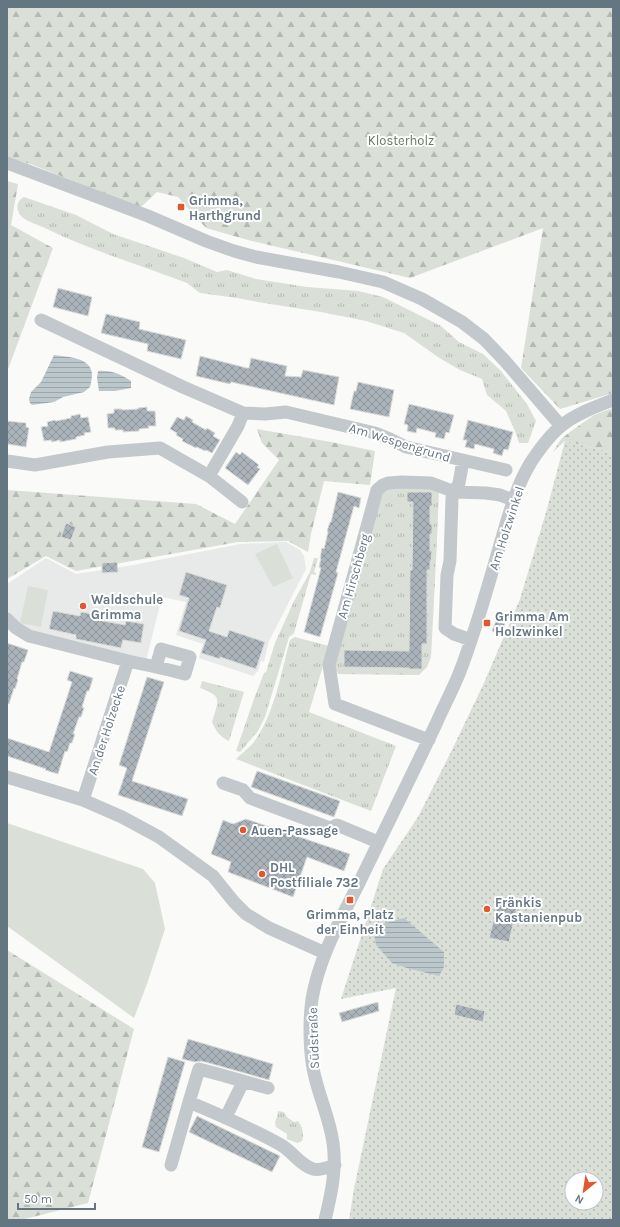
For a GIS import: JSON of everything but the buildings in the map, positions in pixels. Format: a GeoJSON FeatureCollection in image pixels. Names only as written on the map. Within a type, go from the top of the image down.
{"type":"FeatureCollection","features":[{"type":"Feature","properties":{"kind":"street"},"geometry":{"type":"LineString","coordinates":[[7,163],[148,216],[200,239],[234,251],[256,257],[339,272],[383,282],[422,299],[462,322],[484,339],[561,426]]}},
{"type":"Feature","properties":{"kind":"street","name":"Am Wespengrund"},"geometry":{"type":"LineString","coordinates":[[41,320],[183,387],[243,413],[265,414],[286,412],[375,433],[406,447],[506,470]]}},
{"type":"Feature","properties":{"kind":"street","name":"Am Holzwinkel"},"geometry":{"type":"LineString","coordinates":[[378,842],[429,740],[458,675],[471,640],[513,500],[523,476],[538,451],[561,426],[589,410],[613,400]]}},
{"type":"Feature","properties":{"kind":"street"},"geometry":{"type":"LineString","coordinates":[[209,476],[238,426],[243,413]]}},
{"type":"Feature","properties":{"kind":"street"},"geometry":{"type":"LineString","coordinates":[[7,461],[35,465],[108,452],[160,448],[209,476],[242,502]]}},
{"type":"Feature","properties":{"kind":"street","name":"Am Wespengrund"},"geometry":{"type":"LineString","coordinates":[[455,492],[459,483],[463,461]]}},
{"type":"Feature","properties":{"kind":"street","name":"Am Hirschberg"},"geometry":{"type":"LineString","coordinates":[[429,740],[335,704],[329,665],[377,490],[388,483],[431,483],[455,492],[486,492],[513,500]]}},
{"type":"Feature","properties":{"kind":"street"},"geometry":{"type":"LineString","coordinates":[[455,492],[452,498],[450,561],[447,575],[445,628],[454,634],[471,640]]}},
{"type":"Feature","properties":{"kind":"street"},"geometry":{"type":"LineString","coordinates":[[7,619],[16,628],[29,636],[156,667]]}},
{"type":"Feature","properties":{"kind":"street","name":"An der Holzecke"},"geometry":{"type":"LineString","coordinates":[[83,800],[128,661]]}},
{"type":"Feature","properties":{"kind":"street"},"geometry":{"type":"LineString","coordinates":[[7,777],[83,800],[122,816],[159,837],[213,876],[234,902],[251,917],[269,928],[325,953]]}},
{"type":"Feature","properties":{"kind":"street"},"geometry":{"type":"LineString","coordinates":[[223,783],[243,790],[250,798],[330,828],[337,825],[378,842]]}},
{"type":"Feature","properties":{"kind":"street","name":"Südstraße"},"geometry":{"type":"LineString","coordinates":[[325,1220],[333,1188],[335,1166],[330,1125],[314,1074],[310,1036],[312,1002],[316,981],[325,953],[378,842]]}},
{"type":"Feature","properties":{"kind":"street"},"geometry":{"type":"LineString","coordinates":[[171,1165],[188,1102],[199,1069],[268,1088]]}},
{"type":"Feature","properties":{"kind":"street"},"geometry":{"type":"LineString","coordinates":[[226,1117],[243,1082]]}},
{"type":"Feature","properties":{"kind":"street"},"geometry":{"type":"LineString","coordinates":[[188,1102],[226,1117],[284,1147],[306,1166],[316,1170],[335,1166]]}},
{"type":"Feature","properties":{"kind":"shaded area"},"geometry":{"type":"Polygon","coordinates":[[[54,355],[71,357],[87,364],[91,368],[92,374],[90,387],[84,392],[63,397],[54,402],[32,405],[29,399],[31,392],[41,382],[54,355]]]}},
{"type":"Feature","properties":{"kind":"shaded area"},"geometry":{"type":"Polygon","coordinates":[[[98,371],[111,372],[123,376],[131,381],[131,388],[115,391],[99,391],[97,378],[98,371]]]}},
{"type":"Feature","properties":{"kind":"shaded area"},"geometry":{"type":"Polygon","coordinates":[[[286,542],[300,550],[304,556],[306,569],[269,641],[264,662],[261,661],[258,671],[253,676],[199,658],[203,644],[176,635],[186,602],[162,597],[146,661],[38,636],[7,614],[7,584],[46,558],[76,574],[133,565],[240,544],[286,542]]]}},
{"type":"Feature","properties":{"kind":"shaded area"},"geometry":{"type":"Polygon","coordinates":[[[404,918],[444,952],[444,967],[439,976],[392,963],[376,945],[374,934],[382,924],[404,918]]]}},
{"type":"Feature","properties":{"kind":"green space","name":"Klosterholz"},"geometry":{"type":"Polygon","coordinates":[[[7,7],[613,7],[613,393],[560,409],[521,368],[543,228],[410,278],[248,240],[206,228],[178,197],[157,192],[140,208],[33,165],[7,157],[7,7]]]}},
{"type":"Feature","properties":{"kind":"green space"},"geometry":{"type":"Polygon","coordinates":[[[7,181],[18,184],[11,225],[53,248],[7,372],[7,181]]]}},
{"type":"Feature","properties":{"kind":"green space"},"geometry":{"type":"Polygon","coordinates":[[[24,197],[76,215],[113,234],[184,258],[217,272],[227,270],[256,279],[307,287],[358,291],[383,297],[441,326],[459,342],[483,354],[500,370],[527,404],[536,421],[528,443],[519,443],[506,411],[487,395],[482,379],[460,370],[438,357],[404,333],[366,321],[321,312],[200,293],[187,283],[116,258],[27,220],[22,217],[17,209],[19,201],[24,197]]]}},
{"type":"Feature","properties":{"kind":"green space"},"geometry":{"type":"Polygon","coordinates":[[[613,408],[613,453],[565,441],[553,452],[561,439],[570,432],[594,415],[613,408]]]}},
{"type":"Feature","properties":{"kind":"green space"},"geometry":{"type":"Polygon","coordinates":[[[257,429],[375,451],[370,485],[324,481],[308,552],[288,541],[238,542],[76,571],[46,556],[7,579],[7,490],[196,504],[235,524],[279,460],[262,443],[257,429]]]}},
{"type":"Feature","properties":{"kind":"green space"},"geometry":{"type":"Polygon","coordinates":[[[565,441],[613,453],[613,1220],[349,1220],[354,1189],[396,988],[341,999],[383,869],[418,817],[451,752],[484,683],[520,599],[547,509],[565,441]]]}},
{"type":"Feature","properties":{"kind":"green space"},"geometry":{"type":"Polygon","coordinates":[[[391,485],[439,489],[431,657],[427,667],[419,675],[338,674],[333,667],[384,488],[391,485]]]}},
{"type":"Feature","properties":{"kind":"green space"},"geometry":{"type":"Polygon","coordinates":[[[277,544],[293,578],[273,587],[255,554],[277,544]]]}},
{"type":"Feature","properties":{"kind":"green space"},"geometry":{"type":"Polygon","coordinates":[[[314,558],[318,558],[314,572],[316,575],[311,574],[294,633],[289,637],[265,717],[258,731],[240,752],[236,751],[255,696],[264,673],[266,672],[275,643],[294,601],[310,572],[314,558]]]}},
{"type":"Feature","properties":{"kind":"green space"},"geometry":{"type":"Polygon","coordinates":[[[28,586],[48,590],[41,627],[20,623],[28,586]]]}},
{"type":"Feature","properties":{"kind":"green space"},"geometry":{"type":"Polygon","coordinates":[[[295,637],[329,646],[309,712],[396,746],[371,811],[236,759],[252,745],[263,728],[277,691],[290,640],[295,637]]]}},
{"type":"Feature","properties":{"kind":"green space"},"geometry":{"type":"Polygon","coordinates":[[[202,681],[244,692],[229,741],[223,738],[212,722],[217,700],[213,694],[200,688],[202,681]]]}},
{"type":"Feature","properties":{"kind":"green space"},"geometry":{"type":"Polygon","coordinates":[[[7,823],[143,869],[155,883],[165,929],[134,1018],[7,926],[7,823]]]}},
{"type":"Feature","properties":{"kind":"green space"},"geometry":{"type":"Polygon","coordinates":[[[7,950],[134,1029],[88,1203],[21,1220],[7,1220],[7,950]]]}},
{"type":"Feature","properties":{"kind":"green space"},"geometry":{"type":"Polygon","coordinates":[[[278,1111],[284,1112],[287,1117],[294,1122],[298,1121],[303,1131],[302,1141],[297,1143],[287,1139],[287,1134],[276,1127],[275,1122],[278,1111]]]}},
{"type":"Feature","properties":{"kind":"place","name":"Grimma, Harthgrund"},"geometry":{"type":"Point","coordinates":[181,207]}},
{"type":"Feature","properties":{"kind":"place","name":"Waldschule Grimma"},"geometry":{"type":"Point","coordinates":[83,606]}},
{"type":"Feature","properties":{"kind":"place","name":"Grimma Am Holzwinkel"},"geometry":{"type":"Point","coordinates":[487,623]}},
{"type":"Feature","properties":{"kind":"place","name":"Auen-Passage"},"geometry":{"type":"Point","coordinates":[243,830]}},
{"type":"Feature","properties":{"kind":"place","name":"DHL Postfiliale 732"},"geometry":{"type":"Point","coordinates":[262,874]}},
{"type":"Feature","properties":{"kind":"place","name":"Grimma, Platz der Einheit"},"geometry":{"type":"Point","coordinates":[350,900]}},
{"type":"Feature","properties":{"kind":"place","name":"Fränkis Kastanienpub"},"geometry":{"type":"Point","coordinates":[487,909]}}]}
